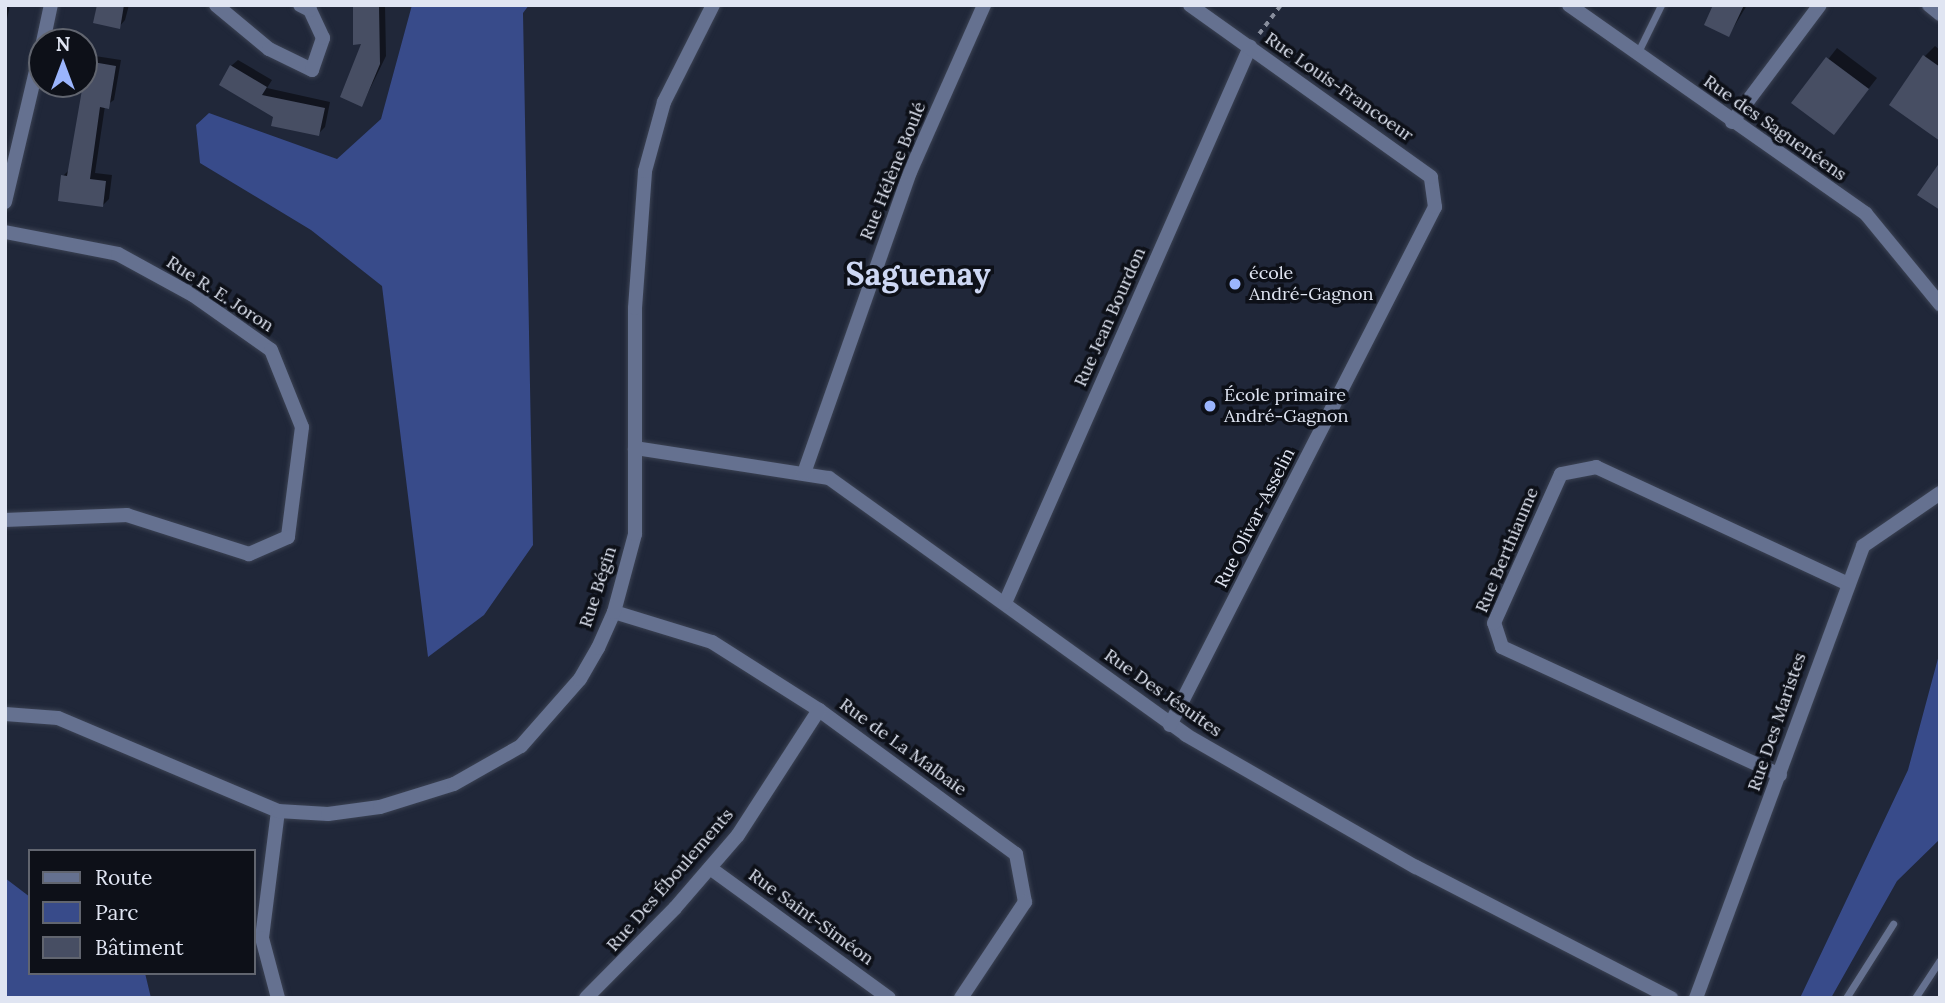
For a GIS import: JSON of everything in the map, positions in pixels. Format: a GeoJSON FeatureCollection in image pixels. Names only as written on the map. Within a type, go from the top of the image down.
{"type":"FeatureCollection","features":[{"type":"Feature","properties":{"kind":"street"},"geometry":{"type":"LineString","coordinates":[[46,28],[51,5]]}},
{"type":"Feature","properties":{"kind":"street"},"geometry":{"type":"LineString","coordinates":[[216,5],[269,49],[312,70],[323,38],[310,10],[300,5]]}},
{"type":"Feature","properties":{"kind":"street","name":"Rue Bégin"},"geometry":{"type":"LineString","coordinates":[[5,714],[58,718],[278,811],[328,814],[380,807],[454,784],[521,746],[580,680],[614,612],[635,534],[635,308],[645,171],[664,102],[713,5]]}},
{"type":"Feature","properties":{"kind":"street","name":"Rue Hélène Boulé"},"geometry":{"type":"LineString","coordinates":[[804,473],[910,172],[984,5]]}},
{"type":"Feature","properties":{"kind":"street","name":"Rue Louis-Francoeur"},"geometry":{"type":"LineString","coordinates":[[1191,5],[1431,177]]}},
{"type":"Feature","properties":{"kind":"street","name":"Rue des Saguenéens"},"geometry":{"type":"LineString","coordinates":[[1569,5],[1866,214],[1940,304]]}},
{"type":"Feature","properties":{"kind":"street"},"geometry":{"type":"LineString","coordinates":[[1732,122],[1820,5]]}},
{"type":"Feature","properties":{"kind":"street"},"geometry":{"type":"LineString","coordinates":[[1929,5],[1940,14]]}},
{"type":"Feature","properties":{"kind":"street","name":"Rue Jean Bourdon"},"geometry":{"type":"LineString","coordinates":[[1005,603],[1250,47]]}},
{"type":"Feature","properties":{"kind":"street"},"geometry":{"type":"LineString","coordinates":[[5,202],[29,98]]}},
{"type":"Feature","properties":{"kind":"street","name":"Rue Olivar-Asselin"},"geometry":{"type":"LineString","coordinates":[[1170,725],[1435,207],[1431,177]]}},
{"type":"Feature","properties":{"kind":"street","name":"Rue R. E. Joron"},"geometry":{"type":"LineString","coordinates":[[5,232],[118,254],[193,295],[271,351],[302,427],[288,537],[249,554],[127,515],[5,520]]}},
{"type":"Feature","properties":{"kind":"street","name":"Rue Des Jésuites"},"geometry":{"type":"LineString","coordinates":[[635,448],[829,478],[1170,725],[1416,867],[1671,998]]}},
{"type":"Feature","properties":{"kind":"street","name":"Rue Berthiaume"},"geometry":{"type":"LineString","coordinates":[[1780,775],[1502,647],[1494,623],[1561,474],[1596,467],[1846,583]]}},
{"type":"Feature","properties":{"kind":"street","name":"Rue Des Maristes"},"geometry":{"type":"LineString","coordinates":[[1696,998],[1780,775],[1846,583],[1863,546],[1940,493]]}},
{"type":"Feature","properties":{"kind":"street","name":"Rue de La Malbaie"},"geometry":{"type":"LineString","coordinates":[[614,612],[712,642],[819,710],[1016,854],[1025,902],[961,998]]}},
{"type":"Feature","properties":{"kind":"street","name":"Rue Des Éboulements"},"geometry":{"type":"LineString","coordinates":[[586,998],[738,835],[819,710]]}},
{"type":"Feature","properties":{"kind":"street"},"geometry":{"type":"LineString","coordinates":[[278,811],[262,938],[278,998]]}},
{"type":"Feature","properties":{"kind":"street","name":"Rue Saint-Siméon"},"geometry":{"type":"LineString","coordinates":[[710,868],[889,998]]}},
{"type":"Feature","properties":{"kind":"lane"},"geometry":{"type":"LineString","coordinates":[[1637,54],[1661,5]]}},
{"type":"Feature","properties":{"kind":"lane"},"geometry":{"type":"LineString","coordinates":[[1846,998],[1893,924]]}},
{"type":"Feature","properties":{"kind":"lane"},"geometry":{"type":"LineString","coordinates":[[1915,998],[1940,960]]}},
{"type":"Feature","properties":{"kind":"path"},"geometry":{"type":"LineString","coordinates":[[1250,47],[1281,5]]}},
{"type":"Feature","properties":{"kind":"green space"},"geometry":{"type":"Polygon","coordinates":[[[412,5],[529,5],[523,13],[533,545],[484,615],[428,657],[382,286],[311,230],[200,163],[196,125],[209,113],[337,159],[381,119],[412,5]]]}},
{"type":"Feature","properties":{"kind":"green space"},"geometry":{"type":"Polygon","coordinates":[[[1940,651],[1940,839],[1897,881],[1831,998],[1800,998],[1908,770],[1940,651]]]}},
{"type":"Feature","properties":{"kind":"green space"},"geometry":{"type":"Polygon","coordinates":[[[5,878],[28,895],[28,975],[145,975],[151,998],[5,998],[5,878]]]}},
{"type":"Feature","properties":{"kind":"building"},"geometry":{"type":"Polygon","coordinates":[[[97,5],[124,5],[120,29],[93,23],[97,5]]]}},
{"type":"Feature","properties":{"kind":"building"},"geometry":{"type":"Polygon","coordinates":[[[353,5],[379,5],[380,64],[362,107],[340,97],[361,44],[353,45],[353,5]]]}},
{"type":"Feature","properties":{"kind":"building"},"geometry":{"type":"Polygon","coordinates":[[[1713,5],[1744,5],[1729,37],[1704,25],[1713,5]]]}},
{"type":"Feature","properties":{"kind":"building"},"geometry":{"type":"Polygon","coordinates":[[[1923,55],[1940,67],[1940,141],[1889,105],[1923,55]]]}},
{"type":"Feature","properties":{"kind":"building"},"geometry":{"type":"Polygon","coordinates":[[[1826,57],[1869,89],[1834,135],[1791,103],[1826,57]]]}},
{"type":"Feature","properties":{"kind":"building"},"geometry":{"type":"Polygon","coordinates":[[[98,63],[116,66],[109,109],[100,107],[90,179],[106,181],[103,207],[58,201],[61,175],[67,176],[81,98],[98,98],[98,63]]]}},
{"type":"Feature","properties":{"kind":"building"},"geometry":{"type":"Polygon","coordinates":[[[230,65],[267,87],[262,95],[325,108],[319,136],[271,126],[273,117],[219,85],[230,65]]]}},
{"type":"Feature","properties":{"kind":"building"},"geometry":{"type":"Polygon","coordinates":[[[1940,162],[1940,210],[1917,195],[1940,162]]]}},
{"type":"Feature","properties":{"kind":"place","name":"école André-Gagnon"},"geometry":{"type":"Point","coordinates":[1235,284]}},
{"type":"Feature","properties":{"kind":"place","name":"École primaire André-Gagnon"},"geometry":{"type":"Point","coordinates":[1210,406]}},
{"type":"Feature","properties":{"kind":"district","name":"Saguenay"},"geometry":{"type":"Point","coordinates":[918,274]}}]}
